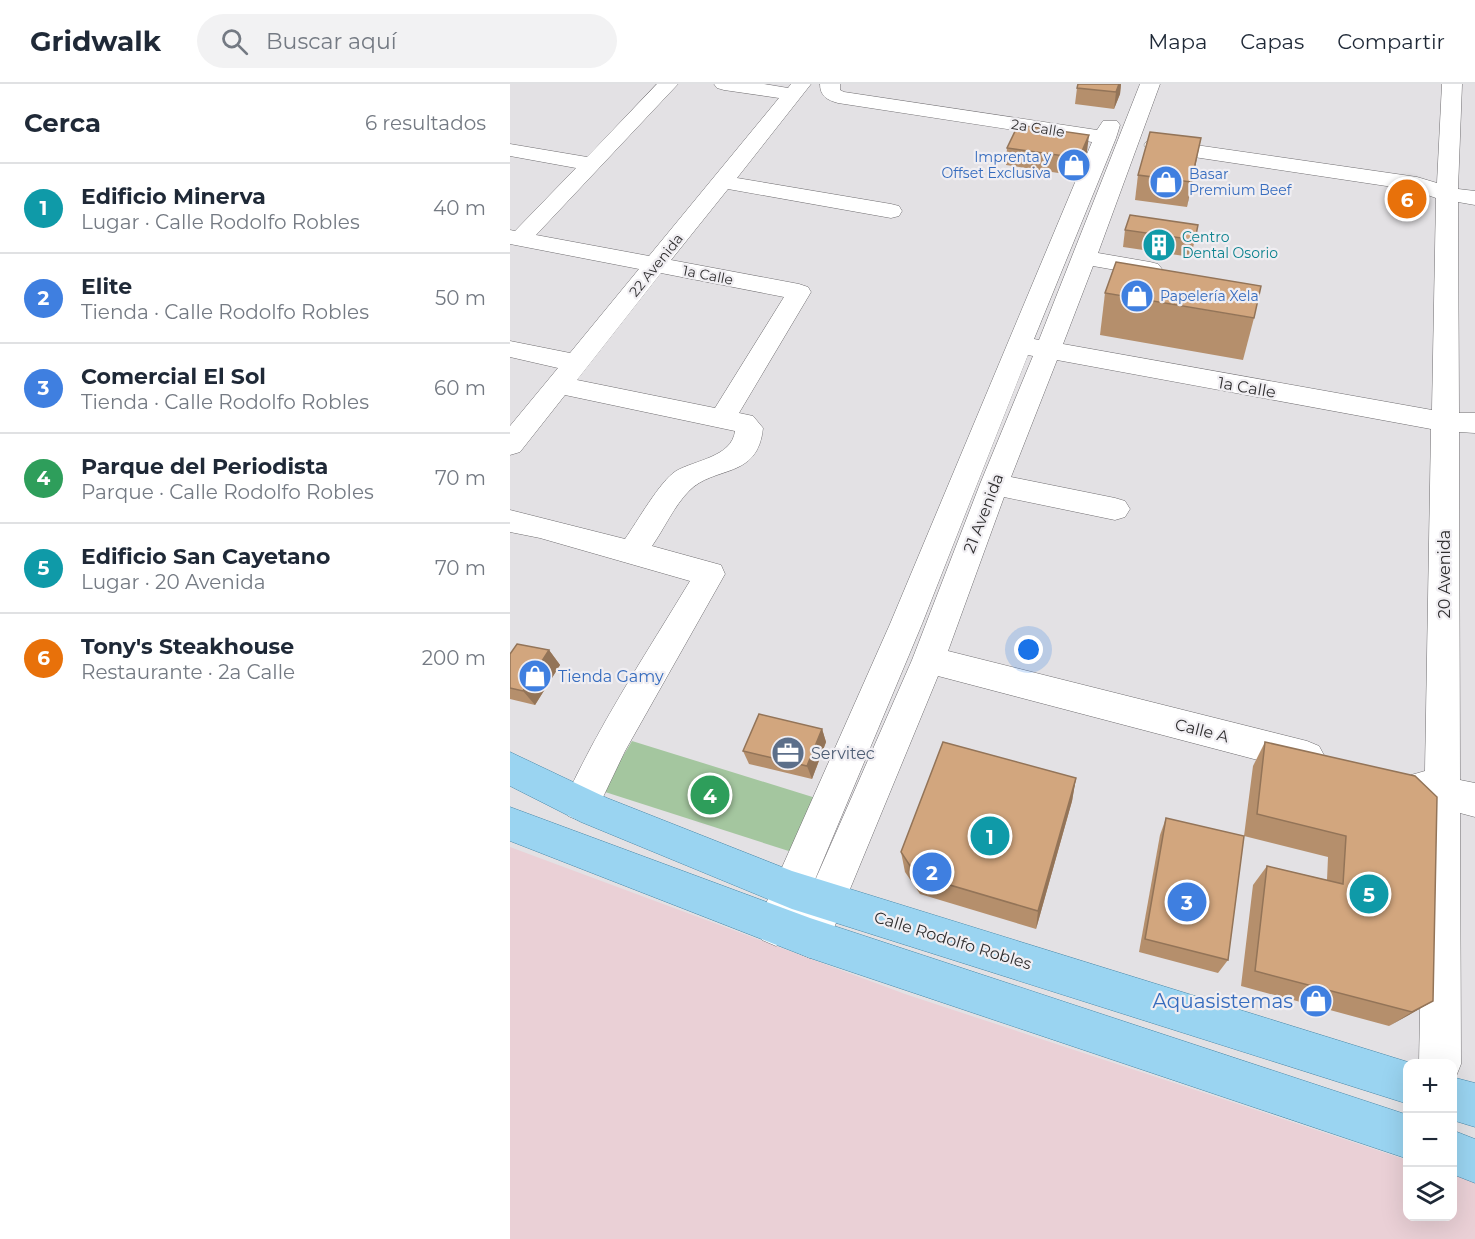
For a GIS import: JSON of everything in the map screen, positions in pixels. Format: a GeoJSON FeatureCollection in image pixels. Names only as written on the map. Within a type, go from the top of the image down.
{"type":"FeatureCollection","features":[{"type":"Feature","properties":{"kind":"main road","name":"Calle Rodolfo Robles"},"geometry":{"type":"LineString","coordinates":[[510,768],[581,804],[809,895],[1403,1082]]}},
{"type":"Feature","properties":{"kind":"main road"},"geometry":{"type":"LineString","coordinates":[[510,824],[793,932],[1403,1136]]}},
{"type":"Feature","properties":{"kind":"main road"},"geometry":{"type":"LineString","coordinates":[[1457,1100],[1475,1105]]}},
{"type":"Feature","properties":{"kind":"main road"},"geometry":{"type":"LineString","coordinates":[[1457,1154],[1475,1161]]}},
{"type":"Feature","properties":{"kind":"street"},"geometry":{"type":"LineString","coordinates":[[515,238],[592,164],[668,84]]}},
{"type":"Feature","properties":{"kind":"street"},"geometry":{"type":"LineString","coordinates":[[724,84],[797,89]]}},
{"type":"Feature","properties":{"kind":"street","name":"21 Avenida"},"geometry":{"type":"LineString","coordinates":[[809,895],[906,624],[1033,348],[1116,140],[1150,84]]}},
{"type":"Feature","properties":{"kind":"street","name":"20 Avenida"},"geometry":{"type":"LineString","coordinates":[[1440,1059],[1459,796],[1461,189],[1452,84]]}},
{"type":"Feature","properties":{"kind":"street","name":"22 Avenida"},"geometry":{"type":"LineString","coordinates":[[510,445],[797,89]]}},
{"type":"Feature","properties":{"kind":"street","name":"2a Calle"},"geometry":{"type":"LineString","coordinates":[[834,91],[1116,140],[1461,189]]}},
{"type":"Feature","properties":{"kind":"street","name":"21 Avenida"},"geometry":{"type":"LineString","coordinates":[[793,932],[809,895],[928,660],[994,484],[1033,348],[1085,258],[1116,140],[1118,106]]}},
{"type":"Feature","properties":{"kind":"street"},"geometry":{"type":"LineString","coordinates":[[510,150],[592,164]]}},
{"type":"Feature","properties":{"kind":"street"},"geometry":{"type":"LineString","coordinates":[[723,182],[891,211]]}},
{"type":"Feature","properties":{"kind":"street","name":"1a Calle"},"geometry":{"type":"LineString","coordinates":[[515,238],[799,292],[722,419]]}},
{"type":"Feature","properties":{"kind":"street"},"geometry":{"type":"LineString","coordinates":[[1085,258],[1150,269]]}},
{"type":"Feature","properties":{"kind":"street","name":"1a Calle"},"geometry":{"type":"LineString","coordinates":[[1033,348],[1460,423]]}},
{"type":"Feature","properties":{"kind":"street"},"geometry":{"type":"LineString","coordinates":[[510,349],[576,363]]}},
{"type":"Feature","properties":{"kind":"street"},"geometry":{"type":"LineString","coordinates":[[558,385],[743,423],[749,428],[750,436],[734,459],[688,476],[679,483],[633,552]]}},
{"type":"Feature","properties":{"kind":"street"},"geometry":{"type":"LineString","coordinates":[[994,484],[1115,509]]}},
{"type":"Feature","properties":{"kind":"street"},"geometry":{"type":"LineString","coordinates":[[510,521],[540,526],[710,574],[613,740],[581,804]]}},
{"type":"Feature","properties":{"kind":"street","name":"Calle A"},"geometry":{"type":"LineString","coordinates":[[928,660],[1341,766]]}},
{"type":"Feature","properties":{"kind":"street"},"geometry":{"type":"LineString","coordinates":[[1398,781],[1459,796]]}},
{"type":"Feature","properties":{"kind":"shaded area"},"geometry":{"type":"Polygon","coordinates":[[[510,847],[905,994],[1403,1159],[1403,1221],[1457,1221],[1457,1176],[1475,1182],[1475,1239],[510,1239],[510,847]]]}},
{"type":"Feature","properties":{"kind":"green space"},"geometry":{"type":"Polygon","coordinates":[[[632,741],[819,799],[795,853],[602,791],[632,741]]]}},
{"type":"Feature","properties":{"kind":"building"},"geometry":{"type":"Polygon","coordinates":[[[1078,84],[1119,84],[1116,92],[1077,88],[1078,84]]]}},
{"type":"Feature","properties":{"kind":"building"},"geometry":{"type":"Polygon","coordinates":[[[1018,125],[1089,135],[1079,158],[1007,148],[1018,125]]]}},
{"type":"Feature","properties":{"kind":"building"},"geometry":{"type":"Polygon","coordinates":[[[1150,132],[1201,138],[1191,182],[1138,175],[1150,132]]]}},
{"type":"Feature","properties":{"kind":"building"},"geometry":{"type":"Polygon","coordinates":[[[1130,215],[1198,225],[1195,240],[1125,230],[1130,215]]]}},
{"type":"Feature","properties":{"kind":"building"},"geometry":{"type":"Polygon","coordinates":[[[1116,262],[1261,286],[1254,318],[1105,293],[1116,262]]]}},
{"type":"Feature","properties":{"kind":"building"},"geometry":{"type":"Polygon","coordinates":[[[517,644],[549,650],[523,691],[510,688],[510,654],[517,644]]]}},
{"type":"Feature","properties":{"kind":"building"},"geometry":{"type":"Polygon","coordinates":[[[759,714],[822,729],[807,766],[743,751],[759,714]]]}},
{"type":"Feature","properties":{"kind":"building"},"geometry":{"type":"Polygon","coordinates":[[[943,742],[1076,778],[1038,911],[916,875],[901,852],[943,742]]]}},
{"type":"Feature","properties":{"kind":"building"},"geometry":{"type":"Polygon","coordinates":[[[1265,742],[1415,776],[1437,797],[1433,1001],[1412,1012],[1255,971],[1267,866],[1343,884],[1346,836],[1257,814],[1265,742]]]}},
{"type":"Feature","properties":{"kind":"building"},"geometry":{"type":"Polygon","coordinates":[[[1166,818],[1244,836],[1228,960],[1145,939],[1166,818]]]}},
{"type":"Feature","properties":{"kind":"place","name":"Imprenta y Offset Exclusiva"},"geometry":{"type":"Point","coordinates":[1074,165]}},
{"type":"Feature","properties":{"kind":"place","name":"Basar Premium Beef"},"geometry":{"type":"Point","coordinates":[1166,182]}},
{"type":"Feature","properties":{"kind":"place","name":"Tony's Steakhouse"},"geometry":{"type":"Point","coordinates":[1407,199]}},
{"type":"Feature","properties":{"kind":"place","name":"Centro Dental Osorio"},"geometry":{"type":"Point","coordinates":[1159,245]}},
{"type":"Feature","properties":{"kind":"place","name":"Papelería Xela"},"geometry":{"type":"Point","coordinates":[1137,296]}},
{"type":"Feature","properties":{"kind":"place","name":"Tienda Gamy"},"geometry":{"type":"Point","coordinates":[535,676]}},
{"type":"Feature","properties":{"kind":"place","name":"Servitec"},"geometry":{"type":"Point","coordinates":[788,753]}},
{"type":"Feature","properties":{"kind":"place","name":"Parque del Periodista"},"geometry":{"type":"Point","coordinates":[710,795]}},
{"type":"Feature","properties":{"kind":"place","name":"Edificio Minerva"},"geometry":{"type":"Point","coordinates":[990,836]}},
{"type":"Feature","properties":{"kind":"place","name":"Elite"},"geometry":{"type":"Point","coordinates":[932,872]}},
{"type":"Feature","properties":{"kind":"place","name":"Edificio San Cayetano"},"geometry":{"type":"Point","coordinates":[1369,894]}},
{"type":"Feature","properties":{"kind":"place","name":"Comercial El Sol"},"geometry":{"type":"Point","coordinates":[1187,902]}},
{"type":"Feature","properties":{"kind":"place","name":"Aquasistemas"},"geometry":{"type":"Point","coordinates":[1316,1001]}}]}
